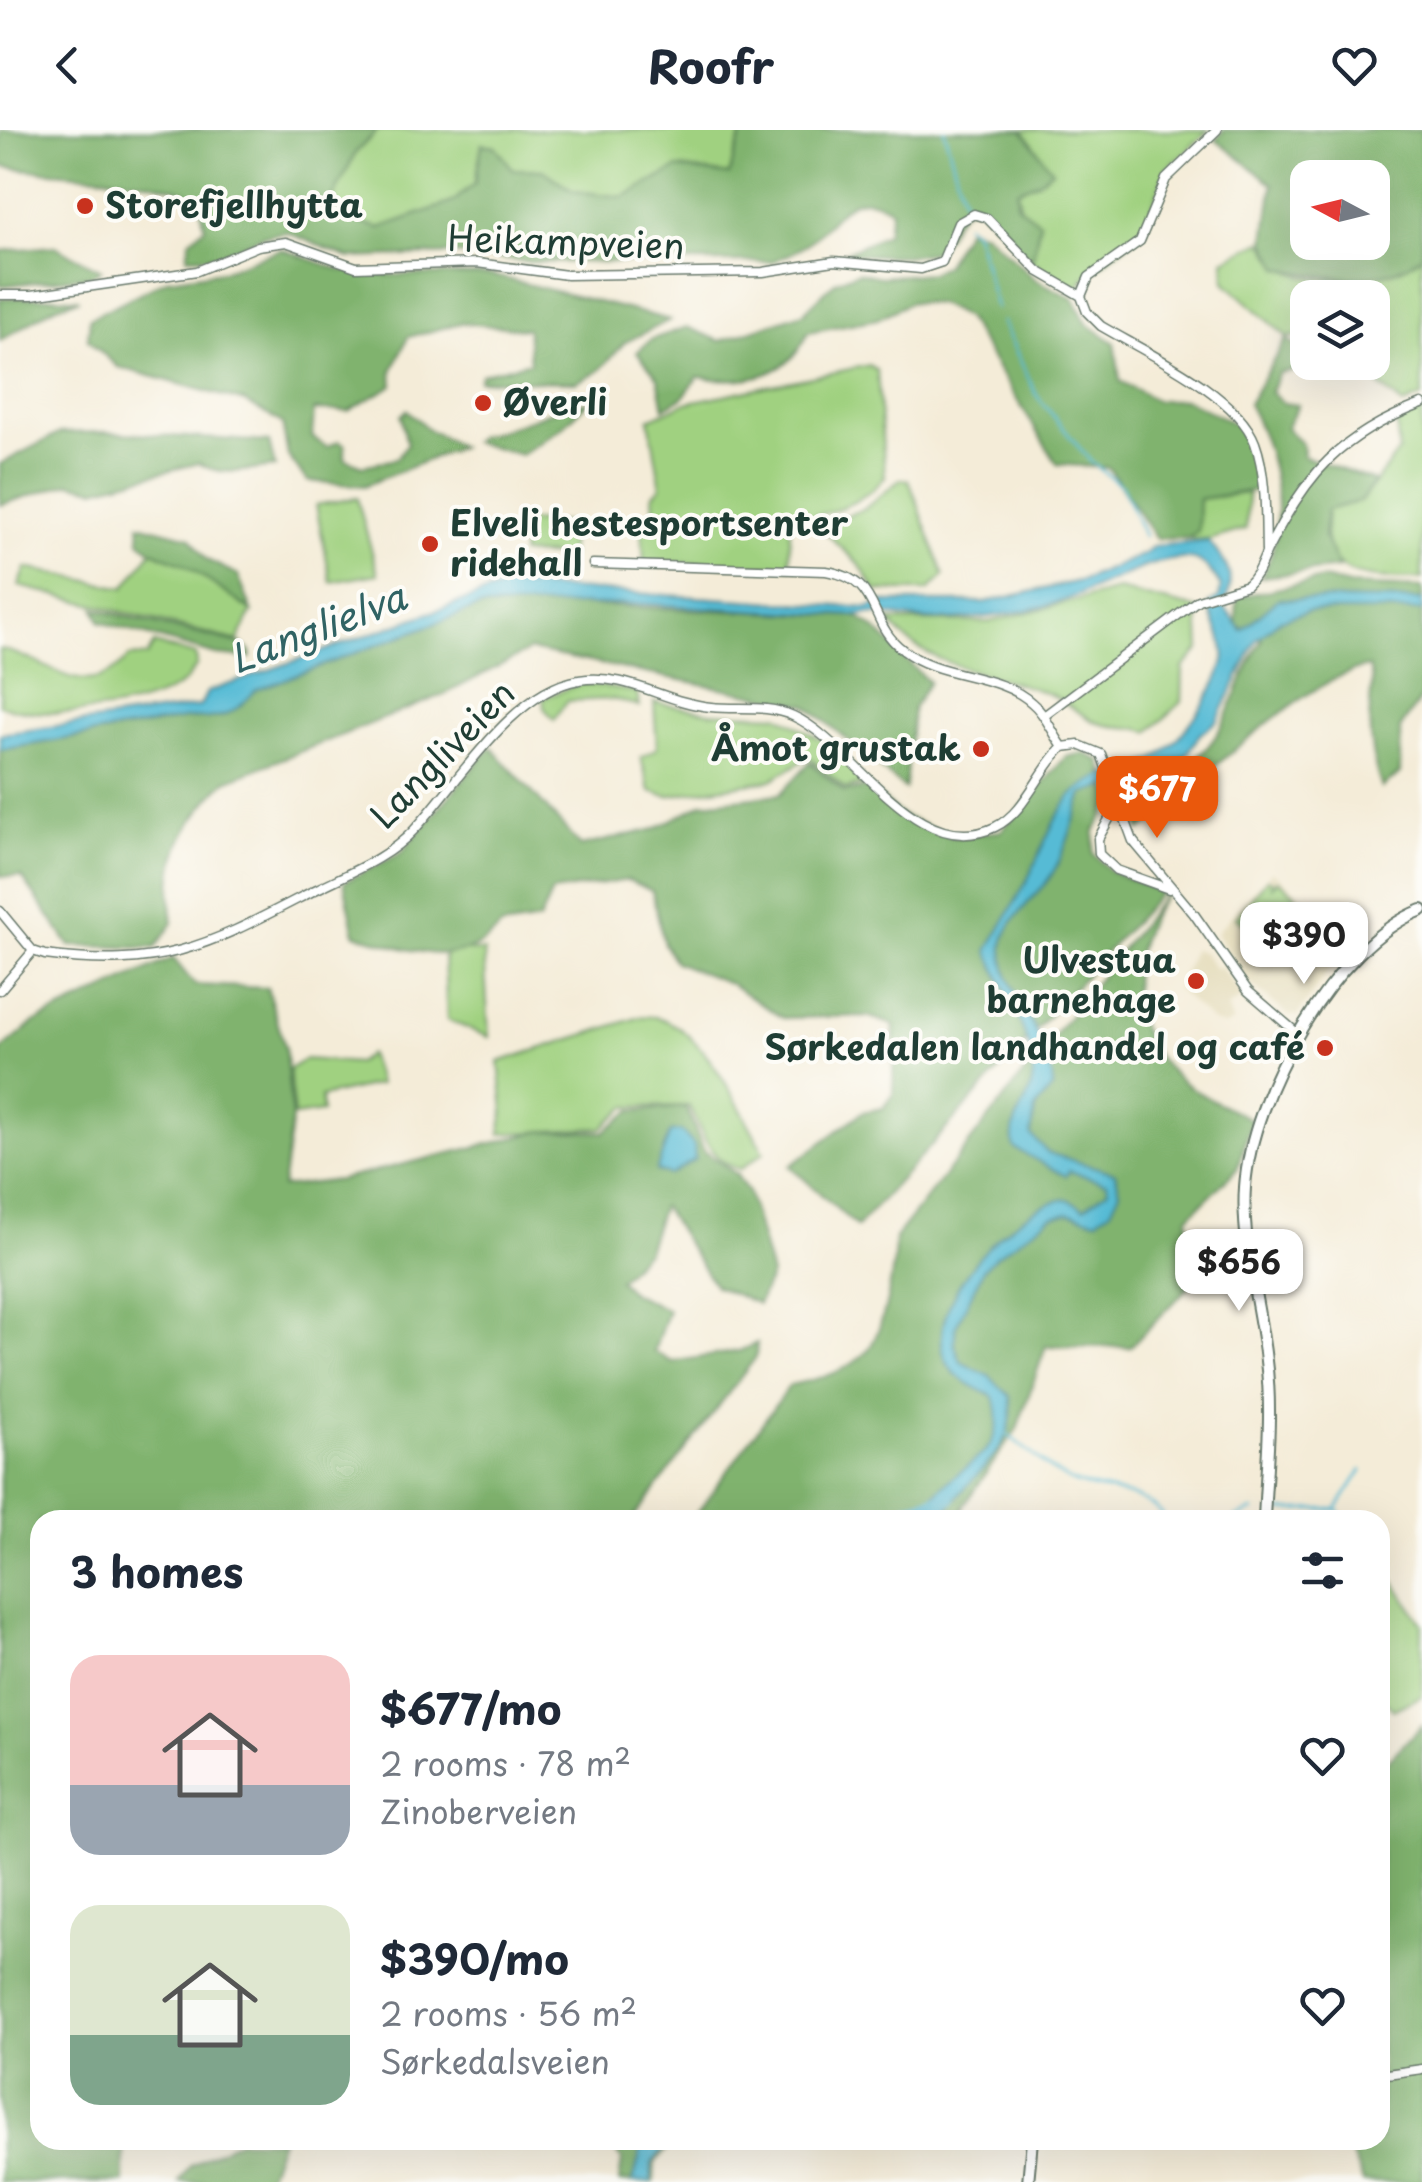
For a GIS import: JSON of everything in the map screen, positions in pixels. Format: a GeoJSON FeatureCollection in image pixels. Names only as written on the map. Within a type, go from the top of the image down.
{"type":"FeatureCollection","features":[{"type":"Feature","properties":{"kind":"street"},"geometry":{"type":"LineString","coordinates":[[1217,130],[1166,180],[1140,241],[1089,278],[1081,296],[1095,321],[1235,411],[1260,462],[1266,552]]}},
{"type":"Feature","properties":{"kind":"street","name":"Heikampveien"},"geometry":{"type":"LineString","coordinates":[[0,295],[32,295],[196,271],[258,246],[286,242],[356,267],[477,263],[592,276],[763,272],[834,261],[921,268],[942,262],[958,222],[974,214],[987,218],[1038,270],[1081,296]]}},
{"type":"Feature","properties":{"kind":"street"},"geometry":{"type":"LineString","coordinates":[[1044,716],[1198,600],[1252,580],[1266,552],[1334,451],[1374,423],[1422,404]]}},
{"type":"Feature","properties":{"kind":"street"},"geometry":{"type":"LineString","coordinates":[[593,564],[826,571],[856,580],[874,605],[889,637],[908,654],[1016,692],[1044,716],[1063,747],[1095,750],[1108,766],[1130,836],[1194,914],[1248,991],[1298,1034]]}},
{"type":"Feature","properties":{"kind":"street","name":"Langliveien"},"geometry":{"type":"LineString","coordinates":[[33,951],[75,958],[163,957],[230,934],[390,851],[517,713],[544,692],[574,681],[630,682],[699,706],[771,710],[793,716],[822,734],[892,802],[923,821],[956,832],[986,830],[1011,818],[1063,747]]}},
{"type":"Feature","properties":{"kind":"street"},"geometry":{"type":"LineString","coordinates":[[1118,799],[1099,836],[1099,854],[1116,870],[1173,891]]}},
{"type":"Feature","properties":{"kind":"street"},"geometry":{"type":"LineString","coordinates":[[1264,1510],[1269,1388],[1244,1193],[1255,1137],[1298,1034],[1353,958],[1389,927],[1422,910]]}},
{"type":"Feature","properties":{"kind":"street"},"geometry":{"type":"LineString","coordinates":[[0,911],[33,951],[0,990]]}},
{"type":"Feature","properties":{"kind":"street"},"geometry":{"type":"LineString","coordinates":[[1390,2074],[1422,2068]]}},
{"type":"Feature","properties":{"kind":"street"},"geometry":{"type":"LineString","coordinates":[[1028,2182],[1031,2150]]}},
{"type":"Feature","properties":{"kind":"shaded area"},"geometry":{"type":"Polygon","coordinates":[[[1272,871],[1351,937],[1297,1016],[1288,1015],[1246,980],[1216,933],[1272,871]]]}},
{"type":"Feature","properties":{"kind":"shaded area"},"geometry":{"type":"Polygon","coordinates":[[[1194,949],[1204,953],[1215,969],[1220,967],[1243,997],[1227,1008],[1233,1022],[1224,1026],[1213,1022],[1176,989],[1194,949]]]}},
{"type":"Feature","properties":{"kind":"green space"},"geometry":{"type":"Polygon","coordinates":[[[0,130],[378,130],[356,152],[333,198],[342,217],[380,228],[453,202],[475,183],[482,144],[495,146],[513,169],[543,170],[574,191],[623,197],[678,168],[729,175],[743,130],[1022,130],[1052,170],[1040,181],[1017,190],[1017,205],[1040,222],[1032,262],[980,209],[967,207],[932,252],[909,256],[843,254],[886,234],[891,210],[866,200],[847,206],[808,243],[771,262],[530,262],[454,254],[349,258],[287,232],[263,236],[215,257],[187,257],[190,240],[205,227],[199,198],[156,184],[0,166],[0,130]]]}},
{"type":"Feature","properties":{"kind":"green space"},"geometry":{"type":"Polygon","coordinates":[[[378,130],[743,130],[729,175],[678,168],[623,197],[573,191],[543,170],[512,169],[495,146],[482,144],[475,183],[453,202],[380,228],[342,217],[333,198],[356,152],[378,130]]]}},
{"type":"Feature","properties":{"kind":"green space"},"geometry":{"type":"Polygon","coordinates":[[[1022,130],[1209,130],[1166,170],[1143,232],[1084,278],[1077,289],[1032,262],[1017,190],[1040,181],[1051,170],[1022,130]]]}},
{"type":"Feature","properties":{"kind":"green space"},"geometry":{"type":"Polygon","coordinates":[[[1224,130],[1422,130],[1422,255],[1390,272],[1353,278],[1279,268],[1265,240],[1273,184],[1216,140],[1224,130]]]}},
{"type":"Feature","properties":{"kind":"green space"},"geometry":{"type":"Polygon","coordinates":[[[967,228],[985,233],[1035,279],[1074,299],[1087,324],[1115,343],[1120,381],[1157,401],[1184,399],[1239,426],[1253,463],[1257,490],[1199,499],[1198,531],[1189,538],[1156,539],[1109,468],[1057,464],[966,318],[939,304],[911,302],[877,319],[808,332],[790,360],[777,369],[732,380],[698,377],[683,397],[664,408],[658,378],[637,352],[652,339],[687,327],[720,341],[803,313],[836,281],[858,272],[880,277],[930,273],[945,265],[967,228]]]}},
{"type":"Feature","properties":{"kind":"green space"},"geometry":{"type":"Polygon","coordinates":[[[1262,241],[1282,267],[1297,274],[1333,280],[1290,280],[1288,338],[1225,282],[1224,260],[1262,241]]]}},
{"type":"Feature","properties":{"kind":"green space"},"geometry":{"type":"Polygon","coordinates":[[[55,246],[101,270],[90,276],[0,286],[0,251],[55,246]]]}},
{"type":"Feature","properties":{"kind":"green space"},"geometry":{"type":"Polygon","coordinates":[[[281,249],[341,270],[383,275],[491,275],[670,320],[624,343],[599,371],[577,382],[479,380],[481,374],[530,362],[527,329],[462,323],[408,337],[392,371],[393,385],[348,411],[314,410],[312,437],[327,447],[339,441],[345,445],[345,459],[363,466],[396,459],[407,444],[401,416],[407,410],[428,429],[460,447],[364,486],[307,481],[288,456],[282,423],[245,402],[118,367],[88,340],[90,318],[168,279],[222,271],[281,249]]]}},
{"type":"Feature","properties":{"kind":"green space"},"geometry":{"type":"Polygon","coordinates":[[[1422,255],[1422,397],[1403,405],[1373,380],[1390,380],[1390,280],[1333,280],[1392,271],[1422,255]]]}},
{"type":"Feature","properties":{"kind":"green space"},"geometry":{"type":"Polygon","coordinates":[[[0,298],[79,299],[54,307],[0,341],[0,298]]]}},
{"type":"Feature","properties":{"kind":"green space"},"geometry":{"type":"Polygon","coordinates":[[[1286,339],[1290,342],[1290,372],[1279,373],[1271,392],[1283,403],[1298,405],[1286,428],[1302,444],[1303,456],[1374,481],[1361,501],[1327,510],[1324,536],[1339,568],[1261,577],[1275,535],[1276,490],[1266,445],[1248,404],[1286,339]]]}},
{"type":"Feature","properties":{"kind":"green space"},"geometry":{"type":"Polygon","coordinates":[[[869,365],[877,371],[885,477],[866,495],[842,508],[790,518],[790,566],[644,562],[641,520],[654,511],[653,495],[661,487],[649,419],[685,403],[869,365]]]}},
{"type":"Feature","properties":{"kind":"green space"},"geometry":{"type":"Polygon","coordinates":[[[588,402],[561,428],[521,455],[473,442],[478,436],[588,402]]]}},
{"type":"Feature","properties":{"kind":"green space"},"geometry":{"type":"Polygon","coordinates":[[[1422,410],[1422,579],[1350,572],[1338,564],[1330,551],[1327,509],[1361,501],[1399,451],[1396,420],[1422,410]]]}},
{"type":"Feature","properties":{"kind":"green space"},"geometry":{"type":"Polygon","coordinates":[[[60,433],[269,442],[275,467],[226,471],[199,463],[95,489],[70,483],[0,505],[0,464],[60,433]]]}},
{"type":"Feature","properties":{"kind":"green space"},"geometry":{"type":"Polygon","coordinates":[[[901,479],[909,480],[944,576],[928,591],[876,591],[859,564],[825,532],[828,522],[864,509],[901,479]]]}},
{"type":"Feature","properties":{"kind":"green space"},"geometry":{"type":"Polygon","coordinates":[[[1248,493],[1246,529],[1209,540],[1189,538],[1198,531],[1199,499],[1248,493]]]}},
{"type":"Feature","properties":{"kind":"green space"},"geometry":{"type":"Polygon","coordinates":[[[357,498],[378,574],[331,582],[316,505],[357,498]]]}},
{"type":"Feature","properties":{"kind":"green space"},"geometry":{"type":"Polygon","coordinates":[[[524,521],[570,523],[570,556],[521,554],[524,521]]]}},
{"type":"Feature","properties":{"kind":"green space"},"geometry":{"type":"Polygon","coordinates":[[[139,524],[190,537],[207,560],[238,575],[252,611],[184,564],[152,551],[140,541],[139,524]]]}},
{"type":"Feature","properties":{"kind":"green space"},"geometry":{"type":"Polygon","coordinates":[[[152,551],[184,564],[252,611],[238,641],[19,586],[26,568],[124,588],[152,551]]]}},
{"type":"Feature","properties":{"kind":"green space"},"geometry":{"type":"Polygon","coordinates":[[[1323,579],[1349,585],[1422,588],[1422,696],[1400,729],[1400,773],[1382,788],[1370,738],[1369,667],[1343,675],[1283,711],[1141,830],[1131,804],[1131,781],[1164,774],[1188,763],[1205,749],[1218,732],[1262,640],[1236,624],[1237,597],[1323,579]]]}},
{"type":"Feature","properties":{"kind":"green space"},"geometry":{"type":"Polygon","coordinates":[[[1118,590],[1198,609],[1200,649],[1183,668],[1182,702],[1149,732],[1103,724],[1049,694],[942,660],[904,637],[888,621],[989,622],[1118,590]]]}},
{"type":"Feature","properties":{"kind":"green space"},"geometry":{"type":"Polygon","coordinates":[[[530,603],[855,616],[884,637],[929,682],[913,708],[905,789],[806,705],[530,650],[445,694],[226,781],[198,813],[180,845],[171,880],[173,923],[155,948],[70,946],[22,877],[0,876],[0,750],[189,718],[219,717],[234,710],[255,690],[479,607],[530,603]]]}},
{"type":"Feature","properties":{"kind":"green space"},"geometry":{"type":"Polygon","coordinates":[[[95,609],[241,644],[251,652],[250,658],[216,655],[100,622],[95,609]]]}},
{"type":"Feature","properties":{"kind":"green space"},"geometry":{"type":"Polygon","coordinates":[[[154,644],[196,655],[197,665],[189,677],[166,693],[120,707],[67,713],[0,705],[0,649],[81,680],[97,679],[112,672],[129,657],[147,656],[154,644]]]}},
{"type":"Feature","properties":{"kind":"green space"},"geometry":{"type":"Polygon","coordinates":[[[582,683],[637,692],[639,706],[613,699],[567,701],[554,720],[544,708],[543,698],[582,683]]]}},
{"type":"Feature","properties":{"kind":"green space"},"geometry":{"type":"Polygon","coordinates":[[[654,702],[710,712],[778,715],[825,742],[866,783],[845,789],[809,757],[771,780],[667,796],[650,791],[641,758],[657,748],[654,702]]]}},
{"type":"Feature","properties":{"kind":"green space"},"geometry":{"type":"Polygon","coordinates":[[[491,747],[581,846],[655,829],[703,803],[780,794],[810,762],[844,792],[869,787],[901,815],[951,837],[1001,831],[1066,757],[1084,753],[1101,761],[1112,801],[1095,831],[1093,853],[1110,871],[1161,892],[857,1227],[790,1166],[863,1112],[883,1108],[893,1095],[894,1025],[867,1016],[783,1018],[729,983],[675,962],[664,944],[652,891],[628,880],[552,892],[539,921],[501,927],[469,950],[413,951],[355,934],[344,882],[401,853],[491,747]]]}},
{"type":"Feature","properties":{"kind":"green space"},"geometry":{"type":"Polygon","coordinates":[[[1267,879],[1273,882],[1271,888],[1278,880],[1296,895],[1265,934],[1247,919],[1243,923],[1236,917],[1267,879]]]}},
{"type":"Feature","properties":{"kind":"green space"},"geometry":{"type":"Polygon","coordinates":[[[1166,893],[1142,939],[1136,964],[1137,1012],[1145,1035],[1177,1077],[1252,1120],[1237,1169],[1188,1217],[1189,1287],[1130,1347],[1046,1346],[1017,1429],[963,1510],[699,1510],[790,1385],[841,1370],[867,1351],[884,1313],[895,1238],[1166,893]]]}},
{"type":"Feature","properties":{"kind":"green space"},"geometry":{"type":"Polygon","coordinates":[[[448,951],[484,951],[489,1037],[447,1020],[444,955],[448,951]]]}},
{"type":"Feature","properties":{"kind":"green space"},"geometry":{"type":"Polygon","coordinates":[[[173,958],[195,985],[267,988],[285,1047],[292,1118],[282,1187],[338,1180],[542,1131],[604,1132],[631,1111],[686,1107],[704,1151],[736,1174],[749,1194],[771,1275],[758,1304],[715,1286],[662,1206],[647,1250],[619,1280],[632,1293],[668,1310],[654,1351],[672,1362],[739,1351],[757,1343],[756,1357],[640,1510],[30,1510],[30,2150],[124,2150],[124,2182],[0,2182],[0,1051],[35,1022],[173,958]]]}},
{"type":"Feature","properties":{"kind":"green space"},"geometry":{"type":"Polygon","coordinates":[[[640,1017],[660,1018],[679,1028],[697,1045],[729,1089],[764,1152],[741,1169],[730,1166],[708,1145],[689,1106],[626,1107],[602,1128],[500,1134],[504,1111],[499,1062],[640,1017]]]}},
{"type":"Feature","properties":{"kind":"green space"},"geometry":{"type":"Polygon","coordinates":[[[369,1054],[379,1084],[321,1097],[322,1112],[294,1116],[289,1069],[306,1059],[357,1063],[369,1054]]]}},
{"type":"Feature","properties":{"kind":"green space"},"geometry":{"type":"Polygon","coordinates":[[[1390,1576],[1422,1624],[1422,1696],[1393,1710],[1390,1576]]]}},
{"type":"Feature","properties":{"kind":"green space"},"geometry":{"type":"Polygon","coordinates":[[[1422,1725],[1422,2182],[1363,2182],[1350,2150],[1390,2150],[1390,1759],[1422,1725]]]}},
{"type":"Feature","properties":{"kind":"green space"},"geometry":{"type":"Polygon","coordinates":[[[220,2150],[277,2150],[265,2182],[179,2182],[190,2166],[220,2150]]]}},
{"type":"Feature","properties":{"kind":"green space"},"geometry":{"type":"Polygon","coordinates":[[[614,2150],[666,2150],[655,2163],[654,2182],[619,2182],[622,2159],[614,2150]]]}},
{"type":"Feature","properties":{"kind":"water"},"geometry":{"type":"Polygon","coordinates":[[[1208,541],[1230,578],[1224,607],[1242,630],[1278,599],[1422,600],[1422,611],[1308,611],[1280,620],[1257,639],[1217,721],[1200,734],[1186,756],[1163,769],[1083,794],[1054,871],[1007,932],[1003,951],[1006,969],[1051,1069],[1053,1087],[1035,1109],[1031,1135],[1048,1153],[1115,1173],[1120,1191],[1111,1210],[1096,1220],[1068,1213],[1051,1217],[983,1270],[956,1326],[954,1343],[961,1362],[989,1376],[1010,1396],[1011,1416],[999,1449],[948,1510],[929,1510],[933,1497],[989,1446],[998,1417],[994,1397],[960,1378],[946,1360],[942,1337],[947,1311],[959,1285],[977,1260],[1023,1218],[1046,1205],[1068,1199],[1084,1208],[1108,1190],[1107,1183],[1069,1171],[1066,1176],[1014,1148],[1014,1128],[1032,1085],[1032,1062],[1023,1030],[988,951],[1065,804],[1097,778],[1147,762],[1170,747],[1214,687],[1224,653],[1209,604],[1219,598],[1221,587],[1204,565],[1195,560],[1175,559],[1142,568],[1059,602],[952,620],[641,604],[479,607],[256,690],[241,705],[219,717],[189,718],[0,750],[0,734],[200,706],[207,692],[508,585],[869,608],[880,602],[986,602],[1083,580],[1144,554],[1153,546],[1208,541]]]}},
{"type":"Feature","properties":{"kind":"water"},"geometry":{"type":"Polygon","coordinates":[[[681,1131],[694,1145],[695,1159],[670,1175],[656,1171],[670,1132],[681,1131]]]}},
{"type":"Feature","properties":{"kind":"water"},"geometry":{"type":"Polygon","coordinates":[[[641,2150],[662,2150],[652,2163],[651,2182],[633,2182],[641,2150]]]}},
{"type":"Feature","properties":{"kind":"waterway"},"geometry":{"type":"LineString","coordinates":[[944,130],[965,205]]}},
{"type":"Feature","properties":{"kind":"waterway"},"geometry":{"type":"LineString","coordinates":[[965,224],[975,232],[996,308]]}},
{"type":"Feature","properties":{"kind":"waterway"},"geometry":{"type":"LineString","coordinates":[[1002,322],[1037,396],[1091,462],[1122,486],[1144,536]]}},
{"type":"Feature","properties":{"kind":"waterway"},"geometry":{"type":"LineString","coordinates":[[1005,1433],[1067,1479],[1138,1498],[1158,1510]]}},
{"type":"Feature","properties":{"kind":"waterway"},"geometry":{"type":"LineString","coordinates":[[1306,1510],[1337,1509],[1362,1470]]}},
{"type":"Feature","properties":{"kind":"waterway"},"geometry":{"type":"LineString","coordinates":[[909,1510],[949,1498]]}},
{"type":"Feature","properties":{"kind":"place","name":"Storefjellhytta"},"geometry":{"type":"Point","coordinates":[85,206]}},
{"type":"Feature","properties":{"kind":"place","name":"Øverli"},"geometry":{"type":"Point","coordinates":[483,403]}},
{"type":"Feature","properties":{"kind":"place","name":"Elveli hestesportsenter ridehall"},"geometry":{"type":"Point","coordinates":[430,544]}},
{"type":"Feature","properties":{"kind":"place","name":"Åmot grustak"},"geometry":{"type":"Point","coordinates":[981,749]}},
{"type":"Feature","properties":{"kind":"place","name":"Ulvestua barnehage"},"geometry":{"type":"Point","coordinates":[1196,981]}},
{"type":"Feature","properties":{"kind":"place","name":"Sørkedalen landhandel og café"},"geometry":{"type":"Point","coordinates":[1325,1048]}},
{"type":"Feature","properties":{"kind":"water label","name":"Langlielva"},"geometry":{"type":"Point","coordinates":[318,629]}}]}
